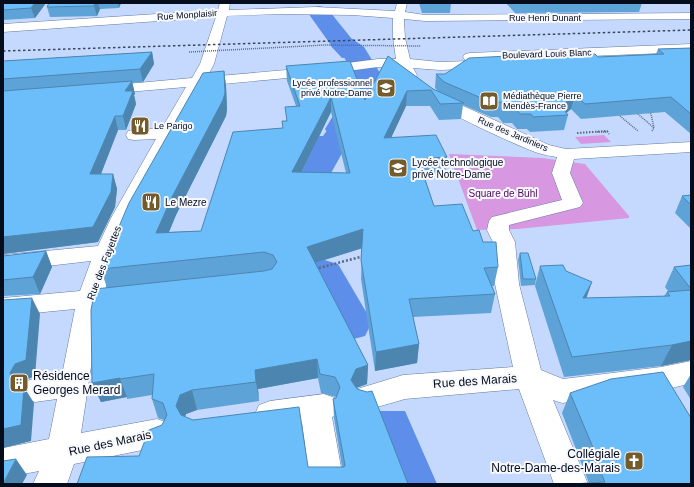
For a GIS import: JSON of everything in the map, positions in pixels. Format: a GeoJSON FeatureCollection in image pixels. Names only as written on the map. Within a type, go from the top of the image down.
{"type":"FeatureCollection","features":[{"type":"Feature","properties":{"kind":"street","name":"Rue Monplaisir"},"geometry":{"type":"LineString","coordinates":[[3,28],[134,19],[212,17],[224,8],[306,10]]}},
{"type":"Feature","properties":{"kind":"street","name":"Rue des Fayettes"},"geometry":{"type":"LineString","coordinates":[[50,484],[62,453],[89,300],[106,252],[121,218],[209,60],[224,8]]}},
{"type":"Feature","properties":{"kind":"street","name":"Rue Henri Dunant"},"geometry":{"type":"LineString","coordinates":[[306,10],[328,11],[400,9],[425,18],[691,16]]}},
{"type":"Feature","properties":{"kind":"street"},"geometry":{"type":"LineString","coordinates":[[400,9],[399,33],[404,63]]}},
{"type":"Feature","properties":{"kind":"street"},"geometry":{"type":"LineString","coordinates":[[37,26],[44,14]]}},
{"type":"Feature","properties":{"kind":"street","name":"Boulevard Louis Blanc"},"geometry":{"type":"LineString","coordinates":[[404,63],[434,59],[691,48]]}},
{"type":"Feature","properties":{"kind":"street","name":"Boulevard Louis Blanc"},"geometry":{"type":"LineString","coordinates":[[89,91],[161,86],[197,81],[309,72],[378,63],[404,63],[440,66],[691,55]]}},
{"type":"Feature","properties":{"kind":"street","name":"Rue des Jardiniers"},"geometry":{"type":"LineString","coordinates":[[404,63],[408,72],[437,100],[544,149],[566,154],[691,147]]}},
{"type":"Feature","properties":{"kind":"street"},"geometry":{"type":"LineString","coordinates":[[134,134],[168,133]]}},
{"type":"Feature","properties":{"kind":"street","name":"Rue des Marais"},"geometry":{"type":"LineString","coordinates":[[367,398],[387,394],[403,386],[529,377],[507,284],[504,242],[498,230],[499,221],[573,203],[561,173],[566,154]]}},
{"type":"Feature","properties":{"kind":"street"},"geometry":{"type":"LineString","coordinates":[[3,263],[106,252]]}},
{"type":"Feature","properties":{"kind":"street"},"geometry":{"type":"LineString","coordinates":[[3,307],[89,300],[128,295]]}},
{"type":"Feature","properties":{"kind":"street"},"geometry":{"type":"LineString","coordinates":[[529,377],[562,391],[662,378],[691,372]]}},
{"type":"Feature","properties":{"kind":"street"},"geometry":{"type":"LineString","coordinates":[[529,377],[571,484]]}},
{"type":"Feature","properties":{"kind":"street"},"geometry":{"type":"LineString","coordinates":[[662,378],[677,404]]}},
{"type":"Feature","properties":{"kind":"street"},"geometry":{"type":"LineString","coordinates":[[34,390],[74,385]]}},
{"type":"Feature","properties":{"kind":"street"},"geometry":{"type":"LineString","coordinates":[[245,417],[320,407],[327,484]]}},
{"type":"Feature","properties":{"kind":"street","name":"Rue des Marais"},"geometry":{"type":"LineString","coordinates":[[3,463],[62,453],[157,433]]}},
{"type":"Feature","properties":{"kind":"path"},"geometry":{"type":"LineString","coordinates":[[189,52],[325,45],[421,46]]}},
{"type":"Feature","properties":{"kind":"path"},"geometry":{"type":"LineString","coordinates":[[645,109],[651,114],[654,128]]}},
{"type":"Feature","properties":{"kind":"path"},"geometry":{"type":"LineString","coordinates":[[638,114],[654,128]]}},
{"type":"Feature","properties":{"kind":"path"},"geometry":{"type":"LineString","coordinates":[[620,116],[635,129]]}},
{"type":"Feature","properties":{"kind":"path"},"geometry":{"type":"LineString","coordinates":[[650,133],[654,128]]}},
{"type":"Feature","properties":{"kind":"path"},"geometry":{"type":"LineString","coordinates":[[312,270],[367,256]]}},
{"type":"Feature","properties":{"kind":"green space"},"geometry":{"type":"Polygon","coordinates":[[[604,135],[611,142],[581,144],[575,137],[604,135]]]}},
{"type":"Feature","properties":{"kind":"green space","name":"Square de Bühl"},"geometry":{"type":"Polygon","coordinates":[[[449,154],[542,158],[585,164],[629,216],[629,218],[517,229],[477,230],[449,154]]]}},
{"type":"Feature","properties":{"kind":"water"},"geometry":{"type":"Polygon","coordinates":[[[310,13],[325,13],[347,33],[354,47],[369,55],[342,58],[329,44],[325,28],[310,13]]]}},
{"type":"Feature","properties":{"kind":"water"},"geometry":{"type":"Polygon","coordinates":[[[386,74],[315,202],[297,181],[318,136],[323,136],[331,125],[332,120],[335,120],[350,75],[386,74]]]}},
{"type":"Feature","properties":{"kind":"water"},"geometry":{"type":"Polygon","coordinates":[[[377,411],[405,411],[437,484],[399,484],[377,411]]]}},
{"type":"Feature","properties":{"kind":"pier"},"geometry":{"type":"Polygon","coordinates":[[[350,35],[354,43],[357,45],[328,45],[326,36],[350,35]]]}},
{"type":"Feature","properties":{"kind":"building"},"geometry":{"type":"Polygon","coordinates":[[[3,3],[35,3],[31,8],[3,10],[3,3]]]}},
{"type":"Feature","properties":{"kind":"building"},"geometry":{"type":"Polygon","coordinates":[[[49,3],[95,3],[94,6],[47,7],[49,3]]]}},
{"type":"Feature","properties":{"kind":"building"},"geometry":{"type":"Polygon","coordinates":[[[691,48],[691,114],[671,97],[585,104],[575,95],[561,106],[568,115],[533,117],[531,114],[520,114],[515,108],[506,108],[501,102],[493,103],[444,82],[436,74],[445,74],[469,58],[547,54],[551,57],[595,54],[598,57],[664,54],[658,49],[691,48]]]}},
{"type":"Feature","properties":{"kind":"building"},"geometry":{"type":"Polygon","coordinates":[[[152,52],[140,69],[3,79],[3,61],[152,52]]]}},
{"type":"Feature","properties":{"kind":"building"},"geometry":{"type":"Polygon","coordinates":[[[388,56],[433,89],[464,103],[440,104],[431,90],[407,91],[384,138],[436,135],[447,157],[418,159],[434,206],[462,204],[473,231],[479,230],[483,242],[496,242],[498,267],[484,268],[495,294],[409,299],[419,344],[376,352],[361,260],[363,229],[307,247],[368,365],[356,369],[351,380],[357,389],[367,392],[372,391],[408,484],[77,484],[87,457],[139,456],[149,430],[162,425],[167,415],[163,403],[152,399],[154,374],[92,383],[91,310],[95,289],[264,271],[272,269],[277,262],[273,255],[264,252],[101,269],[129,203],[203,73],[224,71],[225,93],[223,100],[172,197],[156,233],[201,231],[233,132],[283,128],[282,121],[287,121],[285,107],[300,106],[286,66],[350,61],[365,100],[388,56]],[[331,97],[327,105],[292,172],[350,173],[331,97]],[[317,359],[255,370],[256,382],[192,390],[180,395],[176,406],[181,415],[193,420],[299,407],[308,467],[344,467],[345,465],[333,399],[336,398],[340,387],[335,377],[320,374],[317,359]]]}},
{"type":"Feature","properties":{"kind":"building"},"geometry":{"type":"Polygon","coordinates":[[[132,81],[125,91],[133,91],[123,116],[115,116],[90,174],[113,174],[111,192],[93,227],[3,237],[3,91],[132,81]]]}},
{"type":"Feature","properties":{"kind":"building"},"geometry":{"type":"Polygon","coordinates":[[[691,195],[691,205],[682,196],[691,195]]]}},
{"type":"Feature","properties":{"kind":"building"},"geometry":{"type":"Polygon","coordinates":[[[46,251],[33,277],[3,280],[3,256],[46,251]]]}},
{"type":"Feature","properties":{"kind":"building"},"geometry":{"type":"Polygon","coordinates":[[[520,253],[528,253],[536,279],[523,279],[520,253]]]}},
{"type":"Feature","properties":{"kind":"building"},"geometry":{"type":"Polygon","coordinates":[[[563,265],[566,271],[592,282],[583,298],[670,296],[667,292],[691,290],[691,341],[672,345],[572,357],[540,266],[563,265]]]}},
{"type":"Feature","properties":{"kind":"building"},"geometry":{"type":"Polygon","coordinates":[[[691,265],[691,289],[674,267],[691,265]]]}},
{"type":"Feature","properties":{"kind":"building"},"geometry":{"type":"Polygon","coordinates":[[[32,298],[26,360],[15,364],[10,373],[14,382],[24,387],[21,425],[3,429],[3,300],[32,298]]]}},
{"type":"Feature","properties":{"kind":"building","name":"Collégiale Notre-Dame-des-Marais"},"geometry":{"type":"Polygon","coordinates":[[[663,372],[691,418],[691,484],[572,484],[605,482],[598,466],[600,464],[570,393],[611,379],[663,372]]]}},
{"type":"Feature","properties":{"kind":"building"},"geometry":{"type":"Polygon","coordinates":[[[16,459],[3,484],[3,461],[16,459]]]}},
{"type":"Feature","properties":{"kind":"waterway"},"geometry":{"type":"LineString","coordinates":[[319,13],[342,43],[355,53],[369,78],[367,85],[342,129]]}},
{"type":"Feature","properties":{"kind":"waterway"},"geometry":{"type":"LineString","coordinates":[[321,275],[346,322]]}},
{"type":"Feature","properties":{"kind":"railway"},"geometry":{"type":"LineString","coordinates":[[3,51],[691,30]]}},
{"type":"Feature","properties":{"kind":"place","name":"Lycée professionnel privé Notre-Dame"},"geometry":{"type":"Point","coordinates":[386,88]}},
{"type":"Feature","properties":{"kind":"place","name":"Médiathèque Pierre Mendès-France"},"geometry":{"type":"Point","coordinates":[489,101]}},
{"type":"Feature","properties":{"kind":"place","name":"Le Parigo"},"geometry":{"type":"Point","coordinates":[140,126]}},
{"type":"Feature","properties":{"kind":"place","name":"Lycée technologique privé Notre-Dame"},"geometry":{"type":"Point","coordinates":[398,168]}},
{"type":"Feature","properties":{"kind":"place","name":"Le Mezre"},"geometry":{"type":"Point","coordinates":[151,202]}},
{"type":"Feature","properties":{"kind":"place","name":"Résidence Georges Merard"},"geometry":{"type":"Point","coordinates":[19,383]}},
{"type":"Feature","properties":{"kind":"place","name":"Collégiale Notre-Dame-des-Marais"},"geometry":{"type":"Point","coordinates":[634,461]}}]}
